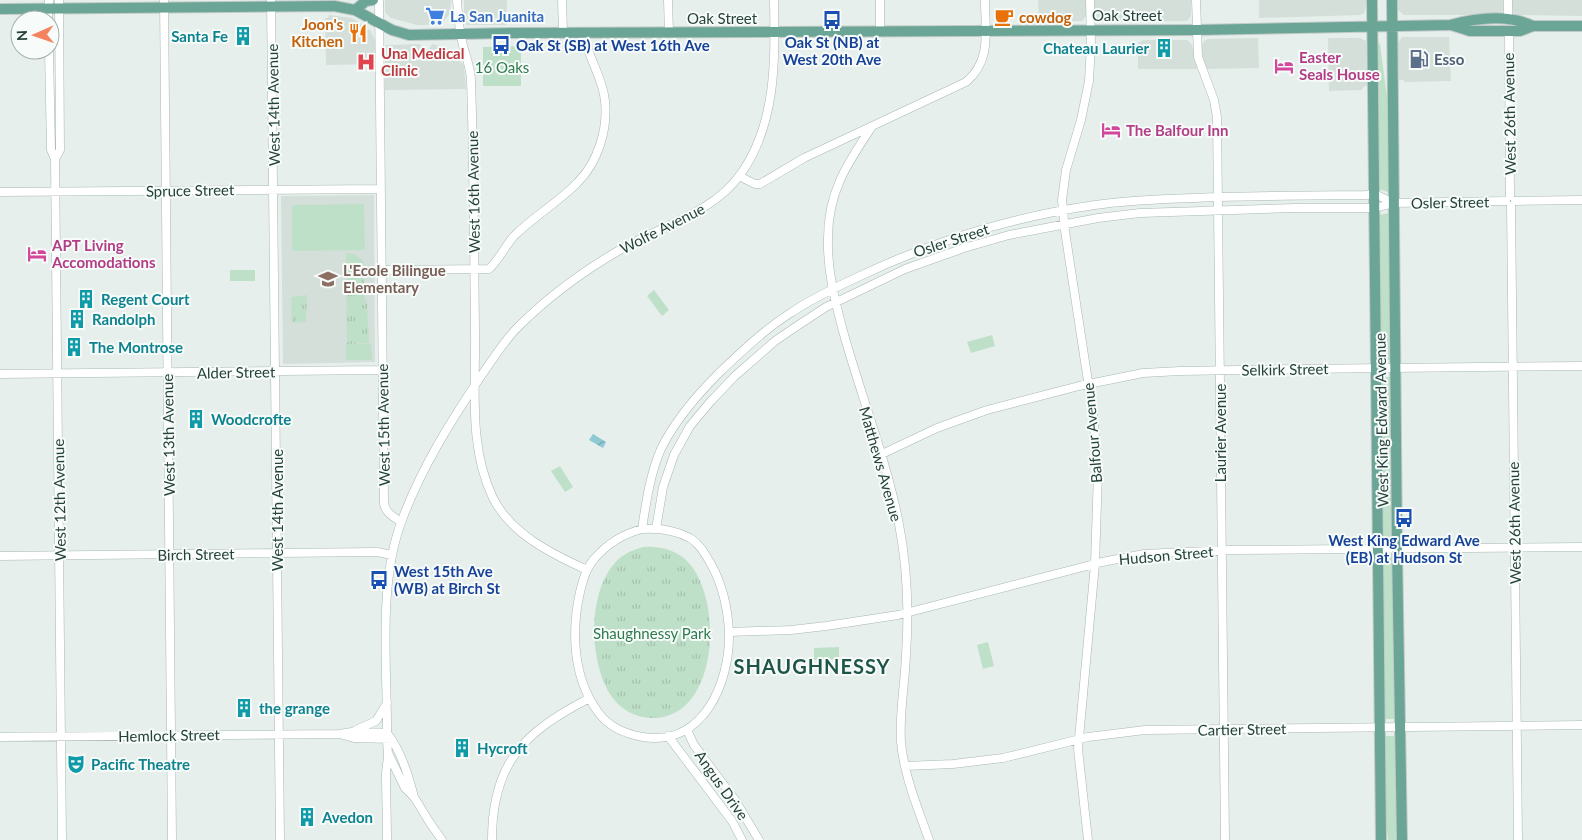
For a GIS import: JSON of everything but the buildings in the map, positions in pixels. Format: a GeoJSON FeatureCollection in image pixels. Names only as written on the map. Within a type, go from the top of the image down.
{"type":"FeatureCollection","features":[{"type":"Feature","properties":{"kind":"main road"},"geometry":{"type":"LineString","coordinates":[[354,10],[366,1],[373,0]]}},
{"type":"Feature","properties":{"kind":"main road","name":"West King Edward Avenue"},"geometry":{"type":"LineString","coordinates":[[1372,0],[1381,840]]}},
{"type":"Feature","properties":{"kind":"main road","name":"West King Edward Avenue"},"geometry":{"type":"LineString","coordinates":[[1392,0],[1399,727],[1402,840]]}},
{"type":"Feature","properties":{"kind":"main road","name":"Oak Street"},"geometry":{"type":"LineString","coordinates":[[0,8],[49,4],[271,3],[334,6],[354,10],[392,30],[409,35],[1196,30],[1372,25],[1450,25],[1470,20],[1508,19],[1520,20],[1533,26]]}},
{"type":"Feature","properties":{"kind":"main road","name":"Oak Street"},"geometry":{"type":"LineString","coordinates":[[1450,25],[1470,31],[1520,31],[1533,26],[1582,26]]}},
{"type":"Feature","properties":{"kind":"street","name":"West 15th Avenue"},"geometry":{"type":"LineString","coordinates":[[378,0],[384,504],[385,510],[401,522]]}},
{"type":"Feature","properties":{"kind":"street","name":"West 16th Avenue"},"geometry":{"type":"LineString","coordinates":[[457,0],[461,34],[471,80],[475,416],[479,454],[485,478],[494,499],[504,515],[543,548],[587,570]]}},
{"type":"Feature","properties":{"kind":"street"},"geometry":{"type":"LineString","coordinates":[[562,0],[563,33]]}},
{"type":"Feature","properties":{"kind":"street"},"geometry":{"type":"LineString","coordinates":[[668,0],[669,33]]}},
{"type":"Feature","properties":{"kind":"street","name":"Wolfe Avenue"},"geometry":{"type":"LineString","coordinates":[[401,522],[416,485],[435,448],[516,328],[550,298],[610,256],[652,232],[706,206],[721,196],[739,176],[753,153],[766,116],[773,77],[774,0]]}},
{"type":"Feature","properties":{"kind":"street"},"geometry":{"type":"LineString","coordinates":[[880,0],[880,31]]}},
{"type":"Feature","properties":{"kind":"street"},"geometry":{"type":"LineString","coordinates":[[739,176],[755,184],[760,184],[804,158],[966,82],[974,76],[984,56],[985,0]]}},
{"type":"Feature","properties":{"kind":"street","name":"Balfour Avenue"},"geometry":{"type":"LineString","coordinates":[[1088,840],[1078,749],[1095,564],[1098,472],[1088,384],[1064,224],[1063,190],[1066,170],[1081,120],[1089,81],[1090,0]]}},
{"type":"Feature","properties":{"kind":"street","name":"Laurier Avenue"},"geometry":{"type":"LineString","coordinates":[[1196,0],[1197,51],[1200,65],[1212,91],[1216,108],[1219,211],[1224,840]]}},
{"type":"Feature","properties":{"kind":"street"},"geometry":{"type":"LineString","coordinates":[[1508,0],[1508,19]]}},
{"type":"Feature","properties":{"kind":"street","name":"West 14th Avenue"},"geometry":{"type":"LineString","coordinates":[[271,3],[280,840]]}},
{"type":"Feature","properties":{"kind":"street","name":"West 12th Avenue"},"geometry":{"type":"LineString","coordinates":[[55,159],[60,150],[59,4]]}},
{"type":"Feature","properties":{"kind":"street","name":"West 13th Avenue"},"geometry":{"type":"LineString","coordinates":[[164,4],[172,840]]}},
{"type":"Feature","properties":{"kind":"street","name":"West 26th Avenue"},"geometry":{"type":"LineString","coordinates":[[1509,31],[1518,840]]}},
{"type":"Feature","properties":{"kind":"street"},"geometry":{"type":"LineString","coordinates":[[382,270],[474,270],[491,267],[513,237],[579,182],[590,167],[602,138],[606,118],[605,102],[599,76],[585,45],[584,33]]}},
{"type":"Feature","properties":{"kind":"street","name":"West 12th Avenue"},"geometry":{"type":"LineString","coordinates":[[48,60],[51,150],[55,159],[56,191],[62,840]]}},
{"type":"Feature","properties":{"kind":"street","name":"Matthews Avenue"},"geometry":{"type":"LineString","coordinates":[[871,128],[840,178],[830,210],[828,239],[836,302],[854,370],[882,454],[899,525],[906,613],[906,655],[901,714],[901,742],[910,784],[929,840]]}},
{"type":"Feature","properties":{"kind":"street","name":"Spruce Street"},"geometry":{"type":"LineString","coordinates":[[0,192],[380,189]]}},
{"type":"Feature","properties":{"kind":"street","name":"Osler Street"},"geometry":{"type":"LineString","coordinates":[[642,529],[650,485],[661,449],[685,411],[706,386],[766,330],[788,314],[833,288],[899,257],[962,234],[1008,222],[1063,210],[1140,200],[1375,194],[1394,203]]}},
{"type":"Feature","properties":{"kind":"street","name":"Osler Street"},"geometry":{"type":"LineString","coordinates":[[656,528],[663,487],[674,455],[690,426],[735,376],[775,341],[836,302],[905,269],[964,248],[1009,235],[1064,224],[1140,213],[1375,208],[1394,203],[1582,200]]}},
{"type":"Feature","properties":{"kind":"street","name":"Selkirk Street"},"geometry":{"type":"LineString","coordinates":[[882,454],[937,428],[987,410],[1034,396],[1143,373],[1220,370],[1582,366]]}},
{"type":"Feature","properties":{"kind":"street","name":"Alder Street"},"geometry":{"type":"LineString","coordinates":[[0,374],[382,370]]}},
{"type":"Feature","properties":{"kind":"street"},"geometry":{"type":"LineString","coordinates":[[387,840],[386,772],[389,737],[387,617],[392,555],[401,522]]}},
{"type":"Feature","properties":{"kind":"street"},"geometry":{"type":"LineString","coordinates":[[656,528],[690,539],[702,549],[715,573],[723,596],[729,632],[723,676],[712,702],[699,720],[687,730],[668,736],[648,738],[631,735],[614,727],[588,699],[580,672],[575,644],[576,609],[587,570],[594,559],[611,543],[626,534],[642,529],[656,528]]}},
{"type":"Feature","properties":{"kind":"street","name":"Hudson Street"},"geometry":{"type":"LineString","coordinates":[[729,632],[800,629],[906,613],[1095,564],[1144,554],[1221,550],[1582,547]]}},
{"type":"Feature","properties":{"kind":"street","name":"Birch Street"},"geometry":{"type":"LineString","coordinates":[[0,556],[277,552],[377,552],[392,555]]}},
{"type":"Feature","properties":{"kind":"street"},"geometry":{"type":"LineString","coordinates":[[492,840],[494,806],[507,767],[516,752],[547,722],[588,699]]}},
{"type":"Feature","properties":{"kind":"street"},"geometry":{"type":"LineString","coordinates":[[352,732],[376,721],[387,703]]}},
{"type":"Feature","properties":{"kind":"street","name":"Cartier Street"},"geometry":{"type":"LineString","coordinates":[[905,766],[953,764],[1003,758],[1079,739],[1119,732],[1145,730],[1582,725]]}},
{"type":"Feature","properties":{"kind":"street","name":"Angus Drive"},"geometry":{"type":"LineString","coordinates":[[687,730],[694,745],[734,800],[759,840]]}},
{"type":"Feature","properties":{"kind":"street","name":"Hemlock Street"},"geometry":{"type":"LineString","coordinates":[[0,737],[339,734],[352,732],[389,737]]}},
{"type":"Feature","properties":{"kind":"street","name":"Hemlock Street"},"geometry":{"type":"LineString","coordinates":[[339,734],[354,738],[389,737]]}},
{"type":"Feature","properties":{"kind":"street","name":"Angus Drive"},"geometry":{"type":"LineString","coordinates":[[668,736],[732,821],[742,840]]}},
{"type":"Feature","properties":{"kind":"street"},"geometry":{"type":"LineString","coordinates":[[389,737],[411,785],[414,797]]}},
{"type":"Feature","properties":{"kind":"street"},"geometry":{"type":"LineString","coordinates":[[388,754],[405,788],[414,797],[442,840]]}},
{"type":"Feature","properties":{"kind":"shaded area"},"geometry":{"type":"Polygon","coordinates":[[[385,0],[451,0],[450,14],[440,25],[417,25],[391,18],[385,12],[385,0]]]}},
{"type":"Feature","properties":{"kind":"shaded area"},"geometry":{"type":"Polygon","coordinates":[[[464,0],[507,0],[506,25],[466,25],[464,20],[464,0]]]}},
{"type":"Feature","properties":{"kind":"shaded area"},"geometry":{"type":"Polygon","coordinates":[[[1038,0],[1086,0],[1086,16],[1082,21],[1039,22],[1038,0]]]}},
{"type":"Feature","properties":{"kind":"shaded area"},"geometry":{"type":"Polygon","coordinates":[[[1094,0],[1191,0],[1191,16],[1185,21],[1149,21],[1146,17],[1141,17],[1138,21],[1100,21],[1095,15],[1094,0]]]}},
{"type":"Feature","properties":{"kind":"shaded area"},"geometry":{"type":"Polygon","coordinates":[[[1259,0],[1366,0],[1366,7],[1364,13],[1360,15],[1259,18],[1259,0]]]}},
{"type":"Feature","properties":{"kind":"shaded area"},"geometry":{"type":"Polygon","coordinates":[[[1397,0],[1503,0],[1503,10],[1499,15],[1404,15],[1398,10],[1397,0]]]}},
{"type":"Feature","properties":{"kind":"shaded area"},"geometry":{"type":"Polygon","coordinates":[[[1512,0],[1582,0],[1582,16],[1516,15],[1513,12],[1512,0]]]}},
{"type":"Feature","properties":{"kind":"shaded area"},"geometry":{"type":"Polygon","coordinates":[[[329,15],[352,18],[371,31],[375,41],[375,64],[326,65],[325,18],[328,18],[329,15]]]}},
{"type":"Feature","properties":{"kind":"shaded area"},"geometry":{"type":"Polygon","coordinates":[[[1402,37],[1449,37],[1451,81],[1404,82],[1404,80],[1399,80],[1398,43],[1402,37]]]}},
{"type":"Feature","properties":{"kind":"shaded area"},"geometry":{"type":"Polygon","coordinates":[[[1258,38],[1259,68],[1206,69],[1201,47],[1204,41],[1208,39],[1258,38]]]}},
{"type":"Feature","properties":{"kind":"shaded area"},"geometry":{"type":"Polygon","coordinates":[[[1328,38],[1360,38],[1366,41],[1367,85],[1362,90],[1329,91],[1328,38]]]}},
{"type":"Feature","properties":{"kind":"shaded area"},"geometry":{"type":"Polygon","coordinates":[[[1143,40],[1188,40],[1192,45],[1197,69],[1138,69],[1138,43],[1143,40]]]}},
{"type":"Feature","properties":{"kind":"shaded area"},"geometry":{"type":"Polygon","coordinates":[[[420,44],[423,49],[429,49],[432,44],[445,47],[453,52],[464,66],[466,89],[385,90],[385,46],[420,44]]]}},
{"type":"Feature","properties":{"kind":"shaded area","name":"L'Ecole Bilingue Elementary"},"geometry":{"type":"Polygon","coordinates":[[[374,195],[375,362],[283,364],[281,196],[374,195]]]}},
{"type":"Feature","properties":{"kind":"green space"},"geometry":{"type":"Polygon","coordinates":[[[1379,43],[1389,112],[1388,192],[1378,189],[1377,44],[1379,43]]]}},
{"type":"Feature","properties":{"kind":"green space","name":"16 Oaks"},"geometry":{"type":"Polygon","coordinates":[[[521,46],[521,86],[483,86],[483,47],[521,46]]]}},
{"type":"Feature","properties":{"kind":"green space"},"geometry":{"type":"Polygon","coordinates":[[[364,204],[365,250],[292,251],[292,205],[364,204]]]}},
{"type":"Feature","properties":{"kind":"green space"},"geometry":{"type":"Polygon","coordinates":[[[1390,213],[1391,360],[1381,360],[1378,215],[1390,213]]]}},
{"type":"Feature","properties":{"kind":"green space"},"geometry":{"type":"Polygon","coordinates":[[[346,253],[355,254],[363,261],[365,271],[363,292],[367,304],[369,343],[347,344],[346,253]]]}},
{"type":"Feature","properties":{"kind":"green space"},"geometry":{"type":"Polygon","coordinates":[[[230,270],[255,270],[255,281],[230,281],[230,270]]]}},
{"type":"Feature","properties":{"kind":"green space"},"geometry":{"type":"Polygon","coordinates":[[[654,290],[669,310],[662,316],[647,296],[654,290]]]}},
{"type":"Feature","properties":{"kind":"green space"},"geometry":{"type":"Polygon","coordinates":[[[307,295],[306,322],[292,323],[291,297],[307,295]]]}},
{"type":"Feature","properties":{"kind":"green space"},"geometry":{"type":"Polygon","coordinates":[[[992,335],[995,346],[971,353],[967,342],[992,335]]]}},
{"type":"Feature","properties":{"kind":"green space"},"geometry":{"type":"Polygon","coordinates":[[[346,344],[371,344],[372,360],[346,360],[346,344]]]}},
{"type":"Feature","properties":{"kind":"green space"},"geometry":{"type":"Polygon","coordinates":[[[1381,377],[1392,377],[1393,540],[1382,540],[1381,377]]]}},
{"type":"Feature","properties":{"kind":"green space"},"geometry":{"type":"Polygon","coordinates":[[[560,466],[573,487],[565,492],[551,471],[560,466]]]}},
{"type":"Feature","properties":{"kind":"green space","name":"Shaughnessy Park"},"geometry":{"type":"Polygon","coordinates":[[[643,547],[665,549],[685,559],[698,576],[706,600],[710,626],[709,654],[702,679],[691,700],[673,714],[650,718],[629,712],[612,697],[604,683],[599,667],[595,649],[594,630],[595,611],[605,577],[620,558],[631,551],[643,547]]]}},
{"type":"Feature","properties":{"kind":"green space"},"geometry":{"type":"Polygon","coordinates":[[[1383,557],[1394,557],[1395,719],[1385,719],[1383,557]]]}},
{"type":"Feature","properties":{"kind":"green space"},"geometry":{"type":"Polygon","coordinates":[[[988,642],[994,666],[983,669],[977,645],[988,642]]]}},
{"type":"Feature","properties":{"kind":"green space"},"geometry":{"type":"Polygon","coordinates":[[[839,647],[839,659],[814,660],[814,648],[839,647]]]}},
{"type":"Feature","properties":{"kind":"green space"},"geometry":{"type":"Polygon","coordinates":[[[1385,736],[1395,736],[1397,840],[1388,840],[1385,816],[1385,736]]]}},
{"type":"Feature","properties":{"kind":"water"},"geometry":{"type":"Polygon","coordinates":[[[593,434],[606,442],[603,448],[589,440],[593,434]]]}},
{"type":"Feature","properties":{"kind":"place","name":"La San Juanita"},"geometry":{"type":"Point","coordinates":[435,16]}},
{"type":"Feature","properties":{"kind":"place","name":"cowdog"},"geometry":{"type":"Point","coordinates":[1004,17]}},
{"type":"Feature","properties":{"kind":"place","name":"Oak St (NB) at West 20th Ave"},"geometry":{"type":"Point","coordinates":[832,20]}},
{"type":"Feature","properties":{"kind":"place","name":"Joon's Kitchen"},"geometry":{"type":"Point","coordinates":[358,33]}},
{"type":"Feature","properties":{"kind":"place","name":"Santa Fe"},"geometry":{"type":"Point","coordinates":[243,36]}},
{"type":"Feature","properties":{"kind":"place","name":"Oak St (SB) at West 16th Ave"},"geometry":{"type":"Point","coordinates":[501,45]}},
{"type":"Feature","properties":{"kind":"place","name":"Chateau Laurier"},"geometry":{"type":"Point","coordinates":[1164,48]}},
{"type":"Feature","properties":{"kind":"place","name":"Esso"},"geometry":{"type":"Point","coordinates":[1419,59]}},
{"type":"Feature","properties":{"kind":"place","name":"Una Medical Clinic"},"geometry":{"type":"Point","coordinates":[366,62]}},
{"type":"Feature","properties":{"kind":"place","name":"Easter Seals House"},"geometry":{"type":"Point","coordinates":[1284,66]}},
{"type":"Feature","properties":{"kind":"place","name":"The Balfour Inn"},"geometry":{"type":"Point","coordinates":[1111,130]}},
{"type":"Feature","properties":{"kind":"place","name":"APT Living Accomodations"},"geometry":{"type":"Point","coordinates":[37,254]}},
{"type":"Feature","properties":{"kind":"place","name":"L'Ecole Bilingue Elementary"},"geometry":{"type":"Point","coordinates":[328,279]}},
{"type":"Feature","properties":{"kind":"place","name":"Regent Court"},"geometry":{"type":"Point","coordinates":[86,299]}},
{"type":"Feature","properties":{"kind":"place","name":"Randolph"},"geometry":{"type":"Point","coordinates":[77,319]}},
{"type":"Feature","properties":{"kind":"place","name":"The Montrose"},"geometry":{"type":"Point","coordinates":[74,347]}},
{"type":"Feature","properties":{"kind":"place","name":"Woodcrofte"},"geometry":{"type":"Point","coordinates":[196,419]}},
{"type":"Feature","properties":{"kind":"place","name":"West King Edward Ave (EB) at Hudson St"},"geometry":{"type":"Point","coordinates":[1404,518]}},
{"type":"Feature","properties":{"kind":"place","name":"West 15th Ave (WB) at Birch St"},"geometry":{"type":"Point","coordinates":[379,580]}},
{"type":"Feature","properties":{"kind":"place","name":"the grange"},"geometry":{"type":"Point","coordinates":[244,708]}},
{"type":"Feature","properties":{"kind":"place","name":"Hycroft"},"geometry":{"type":"Point","coordinates":[462,748]}},
{"type":"Feature","properties":{"kind":"place","name":"Pacific Theatre"},"geometry":{"type":"Point","coordinates":[76,764]}},
{"type":"Feature","properties":{"kind":"place","name":"Avedon"},"geometry":{"type":"Point","coordinates":[307,817]}},
{"type":"Feature","properties":{"kind":"district","name":"SHAUGHNESSY"},"geometry":{"type":"Point","coordinates":[812,666]}}]}
